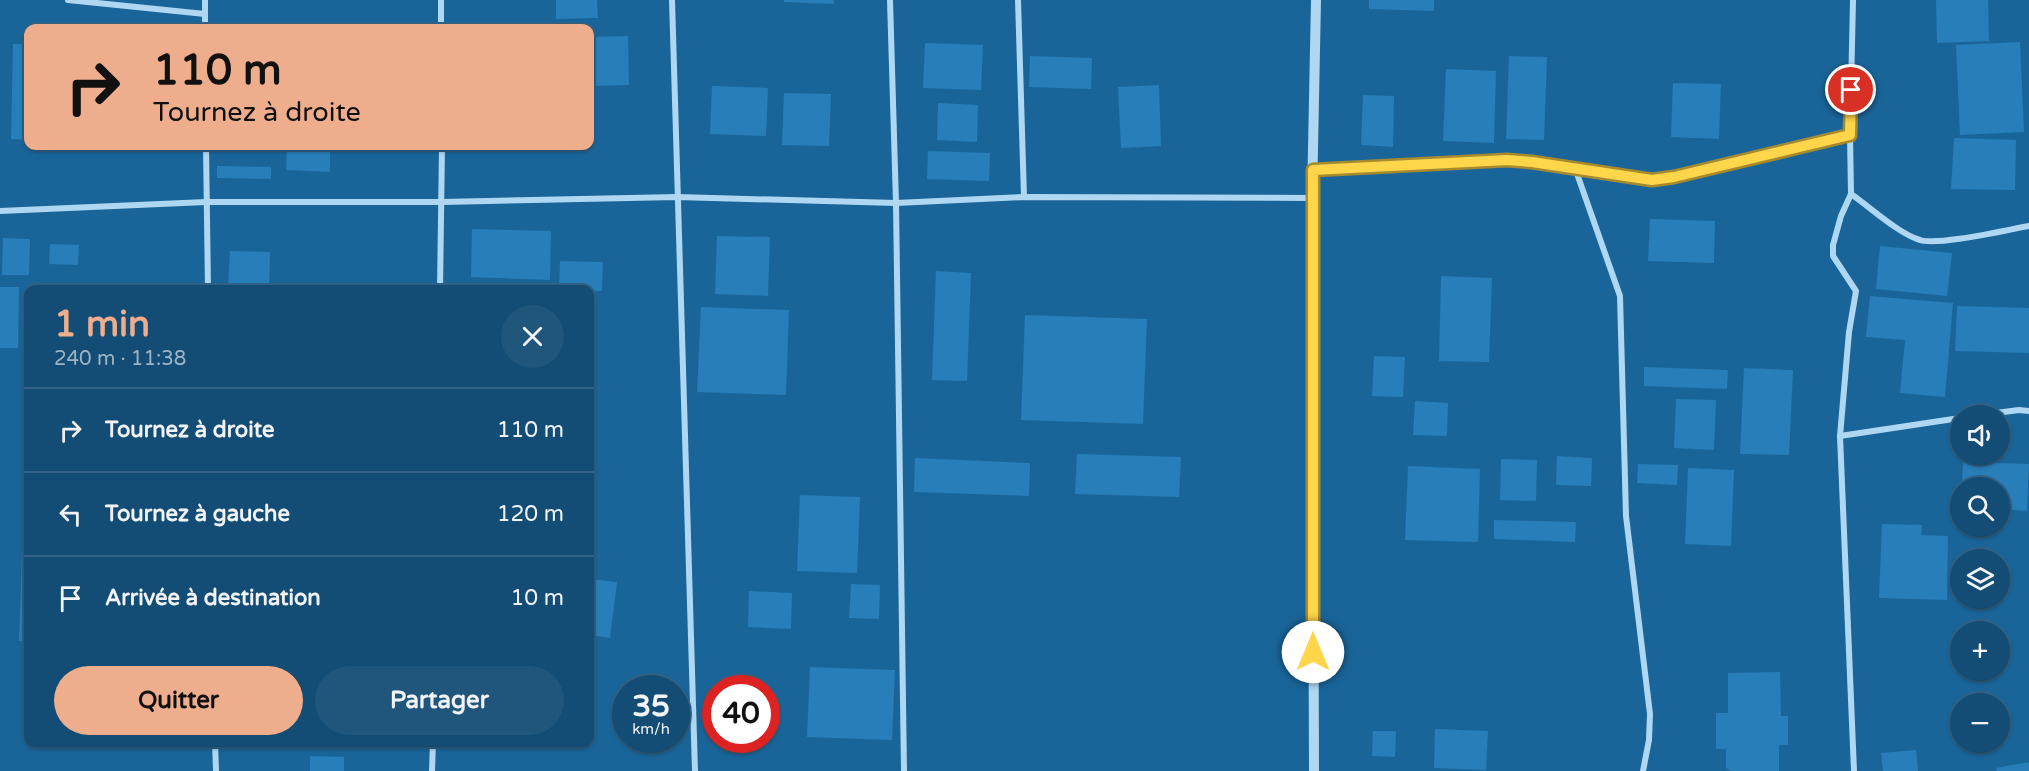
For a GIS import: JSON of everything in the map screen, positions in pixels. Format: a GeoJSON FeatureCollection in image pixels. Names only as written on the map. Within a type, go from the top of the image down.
{"type":"FeatureCollection","features":[{"type":"Feature","properties":{"kind":"street"},"geometry":{"type":"LineString","coordinates":[[68,0],[205,14]]}},
{"type":"Feature","properties":{"kind":"street"},"geometry":{"type":"LineString","coordinates":[[205,0],[205,24]]}},
{"type":"Feature","properties":{"kind":"street"},"geometry":{"type":"LineString","coordinates":[[441,0],[441,24]]}},
{"type":"Feature","properties":{"kind":"street"},"geometry":{"type":"LineString","coordinates":[[672,0],[695,771]]}},
{"type":"Feature","properties":{"kind":"street"},"geometry":{"type":"LineString","coordinates":[[890,0],[896,203],[904,771]]}},
{"type":"Feature","properties":{"kind":"street"},"geometry":{"type":"LineString","coordinates":[[1018,0],[1024,197]]}},
{"type":"Feature","properties":{"kind":"street"},"geometry":{"type":"LineString","coordinates":[[1314,771],[1312,198],[1316,0]]}},
{"type":"Feature","properties":{"kind":"street"},"geometry":{"type":"LineString","coordinates":[[1853,0],[1851,194],[1841,216],[1833,245],[1833,256],[1856,291],[1849,332],[1840,436],[1854,771]]}},
{"type":"Feature","properties":{"kind":"street"},"geometry":{"type":"LineString","coordinates":[[1313,170],[1507,160],[1652,180],[1674,177],[1850,135]]}},
{"type":"Feature","properties":{"kind":"street"},"geometry":{"type":"LineString","coordinates":[[206,150],[208,285]]}},
{"type":"Feature","properties":{"kind":"street"},"geometry":{"type":"LineString","coordinates":[[440,285],[442,150]]}},
{"type":"Feature","properties":{"kind":"street"},"geometry":{"type":"LineString","coordinates":[[1575,168],[1620,297],[1626,516],[1650,714],[1649,740],[1643,771]]}},
{"type":"Feature","properties":{"kind":"street"},"geometry":{"type":"LineString","coordinates":[[1851,194],[1906,234],[1921,241],[1940,242],[2029,226]]}},
{"type":"Feature","properties":{"kind":"street"},"geometry":{"type":"LineString","coordinates":[[0,211],[206,202],[442,202],[677,197],[896,203],[1024,197],[1312,198]]}},
{"type":"Feature","properties":{"kind":"street"},"geometry":{"type":"LineString","coordinates":[[2010,411],[2029,411]]}},
{"type":"Feature","properties":{"kind":"street"},"geometry":{"type":"LineString","coordinates":[[1840,436],[1950,419]]}},
{"type":"Feature","properties":{"kind":"street"},"geometry":{"type":"LineString","coordinates":[[215,747],[216,771]]}},
{"type":"Feature","properties":{"kind":"street"},"geometry":{"type":"LineString","coordinates":[[432,771],[433,747]]}},
{"type":"Feature","properties":{"kind":"building"},"geometry":{"type":"Polygon","coordinates":[[[556,0],[597,0],[598,18],[556,19],[556,0]]]}},
{"type":"Feature","properties":{"kind":"building"},"geometry":{"type":"Polygon","coordinates":[[[784,0],[834,0],[834,4],[784,2],[784,0]]]}},
{"type":"Feature","properties":{"kind":"building"},"geometry":{"type":"Polygon","coordinates":[[[1369,0],[1434,0],[1434,11],[1369,9],[1369,0]]]}},
{"type":"Feature","properties":{"kind":"building"},"geometry":{"type":"Polygon","coordinates":[[[1936,0],[1988,0],[1989,41],[1937,43],[1936,0]]]}},
{"type":"Feature","properties":{"kind":"building"},"geometry":{"type":"Polygon","coordinates":[[[628,36],[629,85],[594,86],[594,37],[628,36]]]}},
{"type":"Feature","properties":{"kind":"building"},"geometry":{"type":"Polygon","coordinates":[[[2020,42],[2024,132],[1960,135],[1956,45],[2020,42]]]}},
{"type":"Feature","properties":{"kind":"building"},"geometry":{"type":"Polygon","coordinates":[[[925,43],[983,45],[981,90],[923,88],[925,43]]]}},
{"type":"Feature","properties":{"kind":"building"},"geometry":{"type":"Polygon","coordinates":[[[13,44],[24,44],[24,140],[11,139],[13,44]]]}},
{"type":"Feature","properties":{"kind":"building"},"geometry":{"type":"Polygon","coordinates":[[[1030,56],[1092,58],[1091,89],[1029,87],[1030,56]]]}},
{"type":"Feature","properties":{"kind":"building"},"geometry":{"type":"Polygon","coordinates":[[[1509,56],[1547,57],[1544,140],[1506,139],[1509,56]]]}},
{"type":"Feature","properties":{"kind":"building"},"geometry":{"type":"Polygon","coordinates":[[[1446,69],[1496,71],[1494,143],[1443,141],[1446,69]]]}},
{"type":"Feature","properties":{"kind":"building"},"geometry":{"type":"Polygon","coordinates":[[[1673,83],[1721,84],[1719,139],[1671,137],[1673,83]]]}},
{"type":"Feature","properties":{"kind":"building"},"geometry":{"type":"Polygon","coordinates":[[[1159,85],[1161,146],[1121,148],[1118,87],[1159,85]]]}},
{"type":"Feature","properties":{"kind":"building"},"geometry":{"type":"Polygon","coordinates":[[[712,86],[768,88],[766,136],[710,134],[712,86]]]}},
{"type":"Feature","properties":{"kind":"building"},"geometry":{"type":"Polygon","coordinates":[[[784,93],[831,94],[829,146],[782,145],[784,93]]]}},
{"type":"Feature","properties":{"kind":"building"},"geometry":{"type":"Polygon","coordinates":[[[1363,95],[1394,96],[1393,147],[1361,145],[1363,95]]]}},
{"type":"Feature","properties":{"kind":"building"},"geometry":{"type":"Polygon","coordinates":[[[938,103],[978,105],[977,142],[937,140],[938,103]]]}},
{"type":"Feature","properties":{"kind":"building"},"geometry":{"type":"Polygon","coordinates":[[[1954,138],[2016,140],[2015,190],[1951,189],[1954,138]]]}},
{"type":"Feature","properties":{"kind":"building"},"geometry":{"type":"Polygon","coordinates":[[[287,150],[330,150],[330,172],[286,170],[287,150]]]}},
{"type":"Feature","properties":{"kind":"building"},"geometry":{"type":"Polygon","coordinates":[[[928,151],[990,153],[989,181],[927,179],[928,151]]]}},
{"type":"Feature","properties":{"kind":"building"},"geometry":{"type":"Polygon","coordinates":[[[217,166],[271,167],[271,179],[217,178],[217,166]]]}},
{"type":"Feature","properties":{"kind":"building"},"geometry":{"type":"Polygon","coordinates":[[[1650,219],[1715,221],[1714,263],[1648,261],[1650,219]]]}},
{"type":"Feature","properties":{"kind":"building"},"geometry":{"type":"Polygon","coordinates":[[[472,229],[551,231],[550,280],[471,277],[472,229]]]}},
{"type":"Feature","properties":{"kind":"building"},"geometry":{"type":"Polygon","coordinates":[[[717,236],[770,237],[768,296],[715,294],[717,236]]]}},
{"type":"Feature","properties":{"kind":"building"},"geometry":{"type":"Polygon","coordinates":[[[3,238],[30,239],[29,275],[2,275],[3,238]]]}},
{"type":"Feature","properties":{"kind":"building"},"geometry":{"type":"Polygon","coordinates":[[[50,244],[79,245],[78,265],[49,264],[50,244]]]}},
{"type":"Feature","properties":{"kind":"building"},"geometry":{"type":"Polygon","coordinates":[[[1880,246],[1952,253],[1947,296],[1876,289],[1880,246]]]}},
{"type":"Feature","properties":{"kind":"building"},"geometry":{"type":"Polygon","coordinates":[[[230,251],[270,252],[269,285],[228,285],[230,251]]]}},
{"type":"Feature","properties":{"kind":"building"},"geometry":{"type":"Polygon","coordinates":[[[560,261],[603,262],[602,291],[594,291],[594,285],[559,285],[560,261]]]}},
{"type":"Feature","properties":{"kind":"building"},"geometry":{"type":"Polygon","coordinates":[[[936,271],[971,273],[967,381],[932,380],[936,271]]]}},
{"type":"Feature","properties":{"kind":"building"},"geometry":{"type":"Polygon","coordinates":[[[1441,276],[1492,278],[1489,362],[1439,361],[1441,276]]]}},
{"type":"Feature","properties":{"kind":"building"},"geometry":{"type":"Polygon","coordinates":[[[0,287],[19,287],[18,348],[0,348],[0,287]]]}},
{"type":"Feature","properties":{"kind":"building"},"geometry":{"type":"Polygon","coordinates":[[[1870,296],[1953,303],[1945,397],[1900,393],[1905,340],[1866,337],[1870,296]]]}},
{"type":"Feature","properties":{"kind":"building"},"geometry":{"type":"Polygon","coordinates":[[[1957,306],[2029,308],[2029,353],[1955,351],[1957,306]]]}},
{"type":"Feature","properties":{"kind":"building"},"geometry":{"type":"Polygon","coordinates":[[[701,307],[789,310],[786,395],[697,392],[701,307]]]}},
{"type":"Feature","properties":{"kind":"building"},"geometry":{"type":"Polygon","coordinates":[[[1025,315],[1147,319],[1143,424],[1021,420],[1025,315]]]}},
{"type":"Feature","properties":{"kind":"building"},"geometry":{"type":"Polygon","coordinates":[[[1374,356],[1405,357],[1403,397],[1372,396],[1374,356]]]}},
{"type":"Feature","properties":{"kind":"building"},"geometry":{"type":"Polygon","coordinates":[[[1644,367],[1728,370],[1727,389],[1644,386],[1644,367]]]}},
{"type":"Feature","properties":{"kind":"building"},"geometry":{"type":"Polygon","coordinates":[[[1744,368],[1793,370],[1789,455],[1740,454],[1744,368]]]}},
{"type":"Feature","properties":{"kind":"building"},"geometry":{"type":"Polygon","coordinates":[[[1676,399],[1716,400],[1714,450],[1674,448],[1676,399]]]}},
{"type":"Feature","properties":{"kind":"building"},"geometry":{"type":"Polygon","coordinates":[[[1415,401],[1448,403],[1447,436],[1413,435],[1415,401]]]}},
{"type":"Feature","properties":{"kind":"building"},"geometry":{"type":"Polygon","coordinates":[[[1077,454],[1181,457],[1179,497],[1075,494],[1077,454]]]}},
{"type":"Feature","properties":{"kind":"building"},"geometry":{"type":"Polygon","coordinates":[[[1557,456],[1592,458],[1591,486],[1556,485],[1557,456]]]}},
{"type":"Feature","properties":{"kind":"building"},"geometry":{"type":"Polygon","coordinates":[[[915,458],[1030,463],[1029,496],[914,492],[915,458]]]}},
{"type":"Feature","properties":{"kind":"building"},"geometry":{"type":"Polygon","coordinates":[[[1501,459],[1537,460],[1536,501],[1500,500],[1501,459]]]}},
{"type":"Feature","properties":{"kind":"building"},"geometry":{"type":"Polygon","coordinates":[[[1638,464],[1678,465],[1677,485],[1637,483],[1638,464]]]}},
{"type":"Feature","properties":{"kind":"building"},"geometry":{"type":"Polygon","coordinates":[[[2029,464],[2027,511],[2010,510],[2010,477],[1962,477],[1963,465],[2029,464]]]}},
{"type":"Feature","properties":{"kind":"building"},"geometry":{"type":"Polygon","coordinates":[[[1408,466],[1480,469],[1478,542],[1405,540],[1408,466]]]}},
{"type":"Feature","properties":{"kind":"building"},"geometry":{"type":"Polygon","coordinates":[[[1688,468],[1734,470],[1731,546],[1685,544],[1688,468]]]}},
{"type":"Feature","properties":{"kind":"building"},"geometry":{"type":"Polygon","coordinates":[[[800,495],[860,497],[857,573],[797,571],[800,495]]]}},
{"type":"Feature","properties":{"kind":"building"},"geometry":{"type":"Polygon","coordinates":[[[23,520],[24,520],[24,641],[19,641],[23,520]]]}},
{"type":"Feature","properties":{"kind":"building"},"geometry":{"type":"Polygon","coordinates":[[[1494,520],[1576,522],[1575,542],[1494,539],[1494,520]]]}},
{"type":"Feature","properties":{"kind":"building"},"geometry":{"type":"Polygon","coordinates":[[[1882,524],[1922,525],[1921,535],[1948,536],[1947,600],[1879,598],[1882,524]]]}},
{"type":"Feature","properties":{"kind":"building"},"geometry":{"type":"Polygon","coordinates":[[[594,579],[617,582],[610,638],[594,636],[594,579]]]}},
{"type":"Feature","properties":{"kind":"building"},"geometry":{"type":"Polygon","coordinates":[[[851,584],[880,585],[879,619],[849,618],[851,584]]]}},
{"type":"Feature","properties":{"kind":"building"},"geometry":{"type":"Polygon","coordinates":[[[749,591],[792,593],[791,629],[748,627],[749,591]]]}},
{"type":"Feature","properties":{"kind":"building"},"geometry":{"type":"Polygon","coordinates":[[[810,667],[895,670],[892,740],[807,737],[810,667]]]}},
{"type":"Feature","properties":{"kind":"building"},"geometry":{"type":"Polygon","coordinates":[[[1780,672],[1781,716],[1788,716],[1788,745],[1779,745],[1779,771],[1731,771],[1726,768],[1726,749],[1716,749],[1716,713],[1728,713],[1728,673],[1780,672]]]}},
{"type":"Feature","properties":{"kind":"building"},"geometry":{"type":"Polygon","coordinates":[[[1435,729],[1488,731],[1486,770],[1434,768],[1435,729]]]}},
{"type":"Feature","properties":{"kind":"building"},"geometry":{"type":"Polygon","coordinates":[[[1373,731],[1396,731],[1395,757],[1372,756],[1373,731]]]}},
{"type":"Feature","properties":{"kind":"building"},"geometry":{"type":"Polygon","coordinates":[[[1916,750],[1918,771],[1883,771],[1881,753],[1916,750]]]}},
{"type":"Feature","properties":{"kind":"building"},"geometry":{"type":"Polygon","coordinates":[[[310,756],[344,757],[344,771],[310,771],[310,756]]]}},
{"type":"Feature","properties":{"kind":"building"},"geometry":{"type":"Polygon","coordinates":[[[2029,762],[2029,771],[1997,771],[1996,768],[2029,762]]]}},
{"type":"Feature","properties":{"kind":"route"},"geometry":{"type":"LineString","coordinates":[[1313,652],[1313,170],[1507,160],[1652,180],[1674,177],[1850,135],[1851,90]]}}]}
